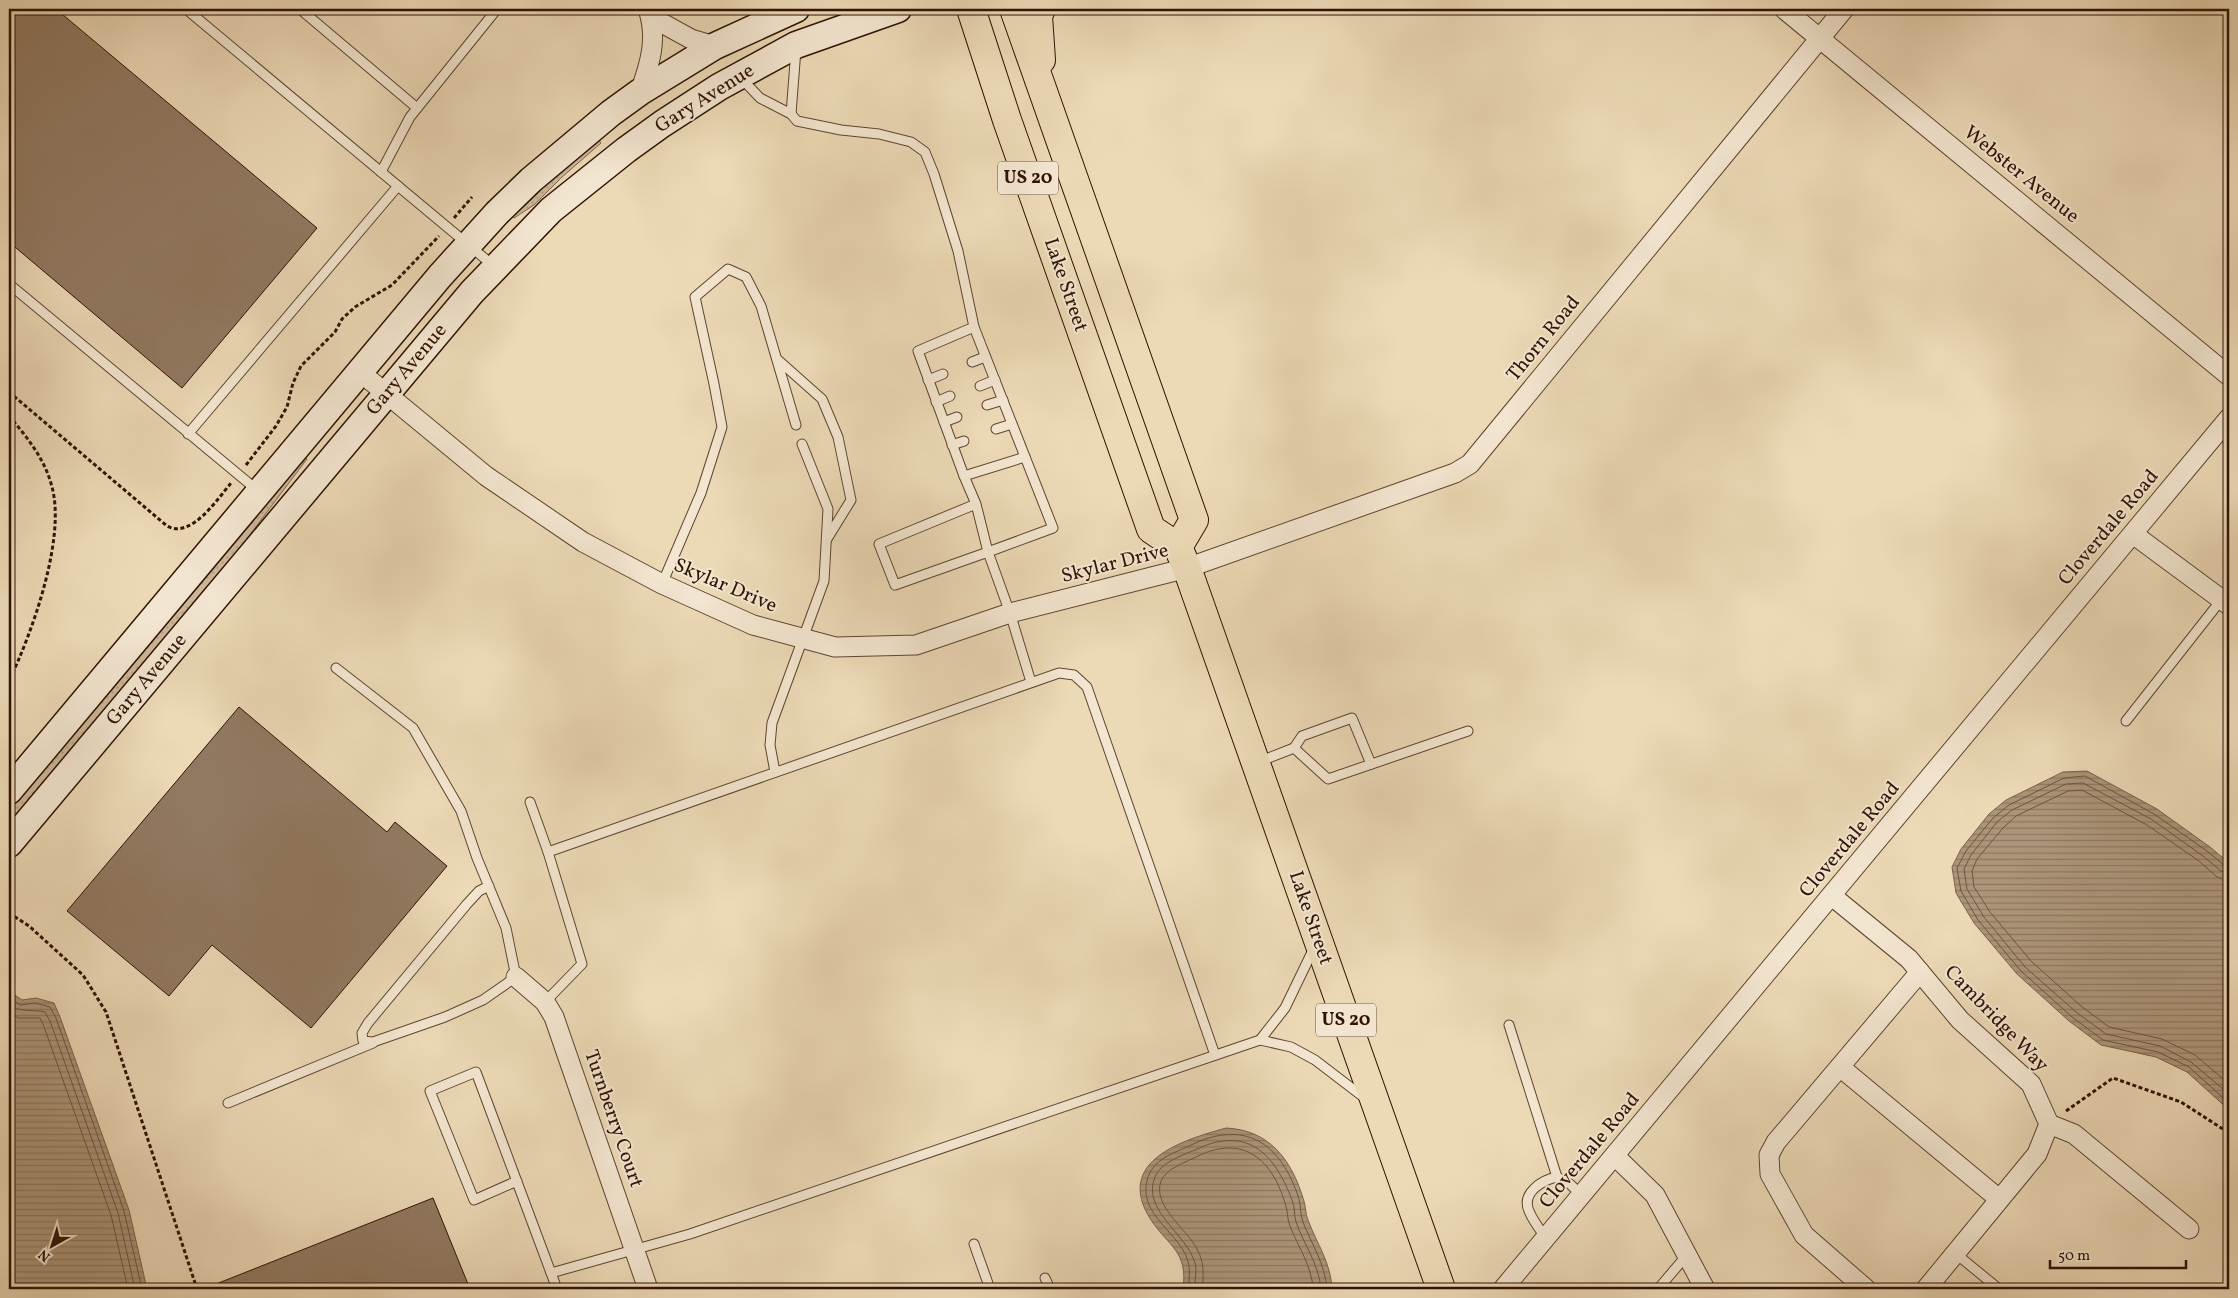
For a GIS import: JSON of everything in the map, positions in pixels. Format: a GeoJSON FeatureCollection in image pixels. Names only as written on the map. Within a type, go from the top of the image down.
{"type":"FeatureCollection","features":[{"type":"Feature","properties":{"kind":"main road","name":"Gary Avenue"},"geometry":{"type":"LineString","coordinates":[[9,791],[468,244],[530,180],[588,131],[640,92],[715,46],[796,9]]}},
{"type":"Feature","properties":{"kind":"main road","name":"Gary Avenue"},"geometry":{"type":"LineString","coordinates":[[9,844],[495,267],[551,210],[626,150],[719,87],[796,45],[898,9]]}},
{"type":"Feature","properties":{"kind":"main road","name":"Lake Street"},"geometry":{"type":"LineString","coordinates":[[971,9],[1151,529],[1182,558],[1441,1289]]}},
{"type":"Feature","properties":{"kind":"main road","name":"US 20"},"geometry":{"type":"LineString","coordinates":[[1014,9],[1194,520],[1182,558]]}},
{"type":"Feature","properties":{"kind":"main road"},"geometry":{"type":"LineString","coordinates":[[1041,9],[1038,16],[1046,104]]}},
{"type":"Feature","properties":{"kind":"street","name":"Webster Avenue"},"geometry":{"type":"LineString","coordinates":[[1784,9],[2229,376]]}},
{"type":"Feature","properties":{"kind":"street","name":"Thorn Road"},"geometry":{"type":"LineString","coordinates":[[1182,558],[1455,473],[1470,464],[1844,9]]}},
{"type":"Feature","properties":{"kind":"street"},"geometry":{"type":"LineString","coordinates":[[649,13],[691,40],[715,46]]}},
{"type":"Feature","properties":{"kind":"street"},"geometry":{"type":"LineString","coordinates":[[640,92],[653,50],[649,13]]}},
{"type":"Feature","properties":{"kind":"street","name":"Skylar Drive"},"geometry":{"type":"LineString","coordinates":[[360,372],[386,396],[486,476],[583,542],[662,584],[753,626],[835,647],[916,645],[1182,558]]}},
{"type":"Feature","properties":{"kind":"street","name":"Cloverdale Road"},"geometry":{"type":"LineString","coordinates":[[1503,1289],[1616,1156],[2229,418]]}},
{"type":"Feature","properties":{"kind":"street"},"geometry":{"type":"LineString","coordinates":[[2133,534],[2227,598]]}},
{"type":"Feature","properties":{"kind":"street","name":"Cambridge Way"},"geometry":{"type":"LineString","coordinates":[[1832,896],[1908,959],[1960,1020],[2031,1084],[2049,1124]]}},
{"type":"Feature","properties":{"kind":"street"},"geometry":{"type":"LineString","coordinates":[[1866,1289],[1804,1235],[1770,1174],[1769,1155],[1776,1142],[1920,972]]}},
{"type":"Feature","properties":{"kind":"street","name":"Turnberry Court"},"geometry":{"type":"LineString","coordinates":[[516,977],[545,1002],[554,1017],[648,1289]]}},
{"type":"Feature","properties":{"kind":"street"},"geometry":{"type":"LineString","coordinates":[[1840,1067],[1999,1199]]}},
{"type":"Feature","properties":{"kind":"street"},"geometry":{"type":"LineString","coordinates":[[1926,1289],[2036,1154],[2049,1124],[2074,1134],[2189,1229]]}},
{"type":"Feature","properties":{"kind":"street"},"geometry":{"type":"LineString","coordinates":[[1616,1156],[1655,1195],[1705,1289]]}},
{"type":"Feature","properties":{"kind":"lane"},"geometry":{"type":"LineString","coordinates":[[186,9],[495,267]]}},
{"type":"Feature","properties":{"kind":"lane"},"geometry":{"type":"LineString","coordinates":[[300,9],[417,108]]}},
{"type":"Feature","properties":{"kind":"lane"},"geometry":{"type":"LineString","coordinates":[[310,17],[317,9]]}},
{"type":"Feature","properties":{"kind":"lane"},"geometry":{"type":"LineString","coordinates":[[381,172],[410,117],[497,9]]}},
{"type":"Feature","properties":{"kind":"lane"},"geometry":{"type":"LineString","coordinates":[[791,114],[796,45]]}},
{"type":"Feature","properties":{"kind":"lane"},"geometry":{"type":"LineString","coordinates":[[740,76],[760,98],[791,114],[797,121],[841,130],[879,134],[911,142],[924,152],[934,174],[958,251],[974,326],[1053,528],[895,585],[880,544],[976,504]]}},
{"type":"Feature","properties":{"kind":"lane"},"geometry":{"type":"LineString","coordinates":[[188,434],[398,186]]}},
{"type":"Feature","properties":{"kind":"lane"},"geometry":{"type":"LineString","coordinates":[[662,584],[702,493],[722,426],[695,297],[728,269],[746,277],[757,299],[796,425]]}},
{"type":"Feature","properties":{"kind":"lane"},"geometry":{"type":"LineString","coordinates":[[9,284],[260,492]]}},
{"type":"Feature","properties":{"kind":"lane"},"geometry":{"type":"LineString","coordinates":[[974,326],[918,350],[952,445],[976,504],[988,552],[1010,613],[1031,682]]}},
{"type":"Feature","properties":{"kind":"lane"},"geometry":{"type":"LineString","coordinates":[[972,362],[985,357]]}},
{"type":"Feature","properties":{"kind":"lane"},"geometry":{"type":"LineString","coordinates":[[777,359],[822,399],[838,437],[851,500],[826,539]]}},
{"type":"Feature","properties":{"kind":"lane"},"geometry":{"type":"LineString","coordinates":[[928,380],[943,374]]}},
{"type":"Feature","properties":{"kind":"lane"},"geometry":{"type":"LineString","coordinates":[[980,386],[995,380]]}},
{"type":"Feature","properties":{"kind":"lane"},"geometry":{"type":"LineString","coordinates":[[936,402],[950,396]]}},
{"type":"Feature","properties":{"kind":"lane"},"geometry":{"type":"LineString","coordinates":[[987,405],[1002,400]]}},
{"type":"Feature","properties":{"kind":"lane"},"geometry":{"type":"LineString","coordinates":[[944,422],[957,417]]}},
{"type":"Feature","properties":{"kind":"lane"},"geometry":{"type":"LineString","coordinates":[[996,430],[1012,424]]}},
{"type":"Feature","properties":{"kind":"lane"},"geometry":{"type":"LineString","coordinates":[[952,445],[964,440]]}},
{"type":"Feature","properties":{"kind":"lane"},"geometry":{"type":"LineString","coordinates":[[776,772],[770,745],[772,723],[824,582],[828,510],[802,444]]}},
{"type":"Feature","properties":{"kind":"lane"},"geometry":{"type":"LineString","coordinates":[[964,476],[1025,456]]}},
{"type":"Feature","properties":{"kind":"lane"},"geometry":{"type":"LineString","coordinates":[[2126,720],[2227,598]]}},
{"type":"Feature","properties":{"kind":"lane"},"geometry":{"type":"LineString","coordinates":[[228,1103],[373,1042],[445,1017],[483,1000],[516,977],[506,928],[461,811],[413,728],[336,668]]}},
{"type":"Feature","properties":{"kind":"lane"},"geometry":{"type":"LineString","coordinates":[[548,852],[1059,672],[1074,675],[1087,687],[1215,1055]]}},
{"type":"Feature","properties":{"kind":"lane"},"geometry":{"type":"LineString","coordinates":[[1255,763],[1294,748],[1302,736],[1352,718],[1371,764]]}},
{"type":"Feature","properties":{"kind":"lane"},"geometry":{"type":"LineString","coordinates":[[1294,748],[1328,779],[1468,731]]}},
{"type":"Feature","properties":{"kind":"lane"},"geometry":{"type":"LineString","coordinates":[[530,802],[548,852],[582,964],[545,1002]]}},
{"type":"Feature","properties":{"kind":"lane"},"geometry":{"type":"LineString","coordinates":[[373,1042],[363,1041],[362,1033],[368,1023],[467,904],[479,892],[489,886]]}},
{"type":"Feature","properties":{"kind":"lane"},"geometry":{"type":"LineString","coordinates":[[1260,1040],[1285,1008],[1318,941]]}},
{"type":"Feature","properties":{"kind":"lane"},"geometry":{"type":"LineString","coordinates":[[1509,1025],[1557,1177]]}},
{"type":"Feature","properties":{"kind":"lane"},"geometry":{"type":"LineString","coordinates":[[551,1273],[690,1234],[1260,1040],[1291,1047],[1315,1060],[1377,1108]]}},
{"type":"Feature","properties":{"kind":"lane"},"geometry":{"type":"LineString","coordinates":[[517,1181],[474,1200],[430,1091],[476,1072],[517,1181],[557,1289]]}},
{"type":"Feature","properties":{"kind":"lane"},"geometry":{"type":"LineString","coordinates":[[1546,1239],[1528,1210],[1528,1199],[1534,1189],[1545,1180],[1557,1177],[1570,1184],[1582,1196]]}},
{"type":"Feature","properties":{"kind":"lane"},"geometry":{"type":"LineString","coordinates":[[974,1244],[990,1289]]}},
{"type":"Feature","properties":{"kind":"lane"},"geometry":{"type":"LineString","coordinates":[[1955,1253],[1998,1289]]}},
{"type":"Feature","properties":{"kind":"lane"},"geometry":{"type":"LineString","coordinates":[[1658,1289],[1687,1255]]}},
{"type":"Feature","properties":{"kind":"lane"},"geometry":{"type":"LineString","coordinates":[[1045,1278],[1050,1289]]}},
{"type":"Feature","properties":{"kind":"path"},"geometry":{"type":"LineString","coordinates":[[254,456],[287,407],[293,383],[301,366],[335,332],[342,319],[355,307],[392,285],[424,253]]}},
{"type":"Feature","properties":{"kind":"path"},"geometry":{"type":"LineString","coordinates":[[9,392],[174,530],[190,527],[225,491]]}},
{"type":"Feature","properties":{"kind":"path"},"geometry":{"type":"LineString","coordinates":[[9,416],[28,440],[46,469],[52,488],[55,525],[45,580],[33,622],[9,681]]}},
{"type":"Feature","properties":{"kind":"path"},"geometry":{"type":"LineString","coordinates":[[9,913],[42,938],[83,975],[106,1012],[197,1289]]}},
{"type":"Feature","properties":{"kind":"path"},"geometry":{"type":"LineString","coordinates":[[2049,1124],[2113,1078],[2181,1102],[2229,1133]]}},
{"type":"Feature","properties":{"kind":"shaded area"},"geometry":{"type":"Polygon","coordinates":[[[597,138],[601,143],[562,177],[534,205],[514,218],[511,216],[597,138]]]}},
{"type":"Feature","properties":{"kind":"shaded area"},"geometry":{"type":"Polygon","coordinates":[[[304,456],[307,459],[221,573],[9,826],[9,810],[304,456]]]}},
{"type":"Feature","properties":{"kind":"water"},"geometry":{"type":"Polygon","coordinates":[[[2087,771],[2157,809],[2229,863],[2229,1110],[2187,1072],[2156,1057],[2101,1045],[2069,1021],[2017,974],[1974,923],[1956,893],[1952,867],[1961,849],[1989,814],[2006,800],[2063,772],[2087,771]]]}},
{"type":"Feature","properties":{"kind":"water"},"geometry":{"type":"Polygon","coordinates":[[[9,991],[22,1000],[36,998],[54,1003],[129,1210],[147,1289],[9,1289],[9,991]]]}},
{"type":"Feature","properties":{"kind":"water"},"geometry":{"type":"Polygon","coordinates":[[[1226,1128],[1254,1134],[1276,1149],[1285,1159],[1298,1184],[1304,1201],[1306,1215],[1329,1271],[1332,1289],[1183,1289],[1184,1276],[1180,1258],[1176,1250],[1151,1220],[1142,1200],[1141,1182],[1147,1168],[1158,1156],[1191,1139],[1226,1128]]]}},
{"type":"Feature","properties":{"kind":"building"},"geometry":{"type":"Polygon","coordinates":[[[9,9],[56,9],[317,228],[182,388],[9,242],[9,9]]]}},
{"type":"Feature","properties":{"kind":"building"},"geometry":{"type":"Polygon","coordinates":[[[239,707],[387,832],[395,822],[447,866],[311,1028],[212,945],[169,996],[67,911],[239,707]]]}},
{"type":"Feature","properties":{"kind":"building"},"geometry":{"type":"Polygon","coordinates":[[[433,1198],[470,1289],[206,1289],[206,1288],[433,1198]]]}}]}
